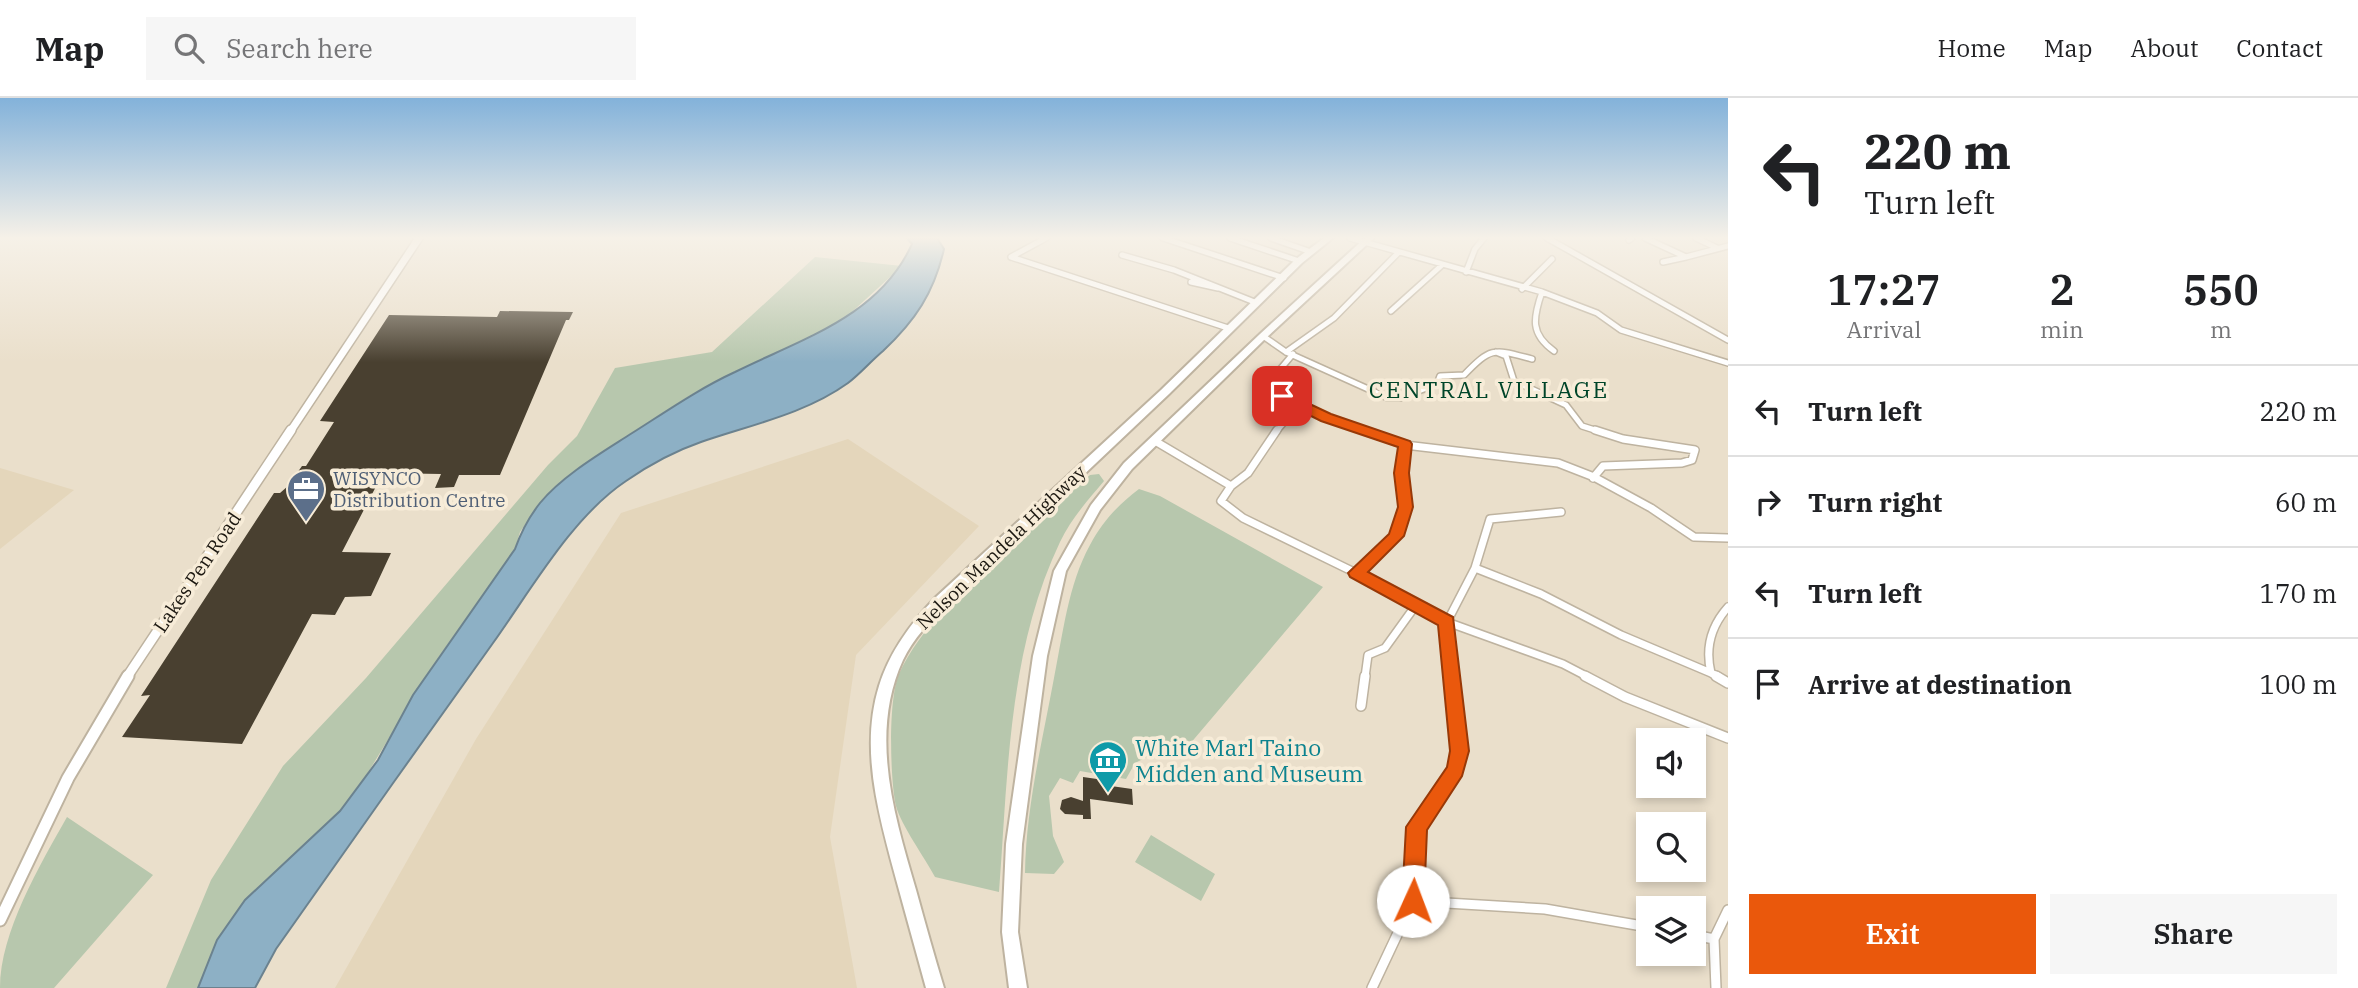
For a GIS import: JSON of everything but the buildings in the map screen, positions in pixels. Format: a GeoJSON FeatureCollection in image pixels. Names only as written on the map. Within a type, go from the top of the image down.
{"type":"FeatureCollection","features":[{"type":"Feature","properties":{"kind":"highway","name":"Nelson Mandela Highway"},"geometry":{"type":"LineString","coordinates":[[935,988],[886,813],[878,770],[881,707],[895,661],[911,633],[941,601],[1282,280]]}},
{"type":"Feature","properties":{"kind":"highway","name":"Nelson Mandela Highway"},"geometry":{"type":"LineString","coordinates":[[1018,988],[1010,932],[1014,844],[1038,668],[1060,571],[1096,508],[1128,467],[1263,335],[1324,280]]}},
{"type":"Feature","properties":{"kind":"street","name":"Lakes Pen Road"},"geometry":{"type":"LineString","coordinates":[[0,920],[39,830],[115,696],[391,280]]}},
{"type":"Feature","properties":{"kind":"street"},"geometry":{"type":"LineString","coordinates":[[1080,280],[1231,329]]}},
{"type":"Feature","properties":{"kind":"street"},"geometry":{"type":"LineString","coordinates":[[1206,280],[1218,288]]}},
{"type":"Feature","properties":{"kind":"street"},"geometry":{"type":"LineString","coordinates":[[1372,280],[1334,318],[1289,353],[1266,386],[1299,405],[1405,444],[1558,463],[1651,508],[1694,537],[1728,538]]}},
{"type":"Feature","properties":{"kind":"street"},"geometry":{"type":"LineString","coordinates":[[1391,311],[1407,295],[1431,280]]}},
{"type":"Feature","properties":{"kind":"street"},"geometry":{"type":"LineString","coordinates":[[1491,280],[1542,292],[1597,313],[1621,330],[1728,363]]}},
{"type":"Feature","properties":{"kind":"street"},"geometry":{"type":"LineString","coordinates":[[1522,289],[1531,280]]}},
{"type":"Feature","properties":{"kind":"street"},"geometry":{"type":"LineString","coordinates":[[1622,280],[1726,337]]}},
{"type":"Feature","properties":{"kind":"street"},"geometry":{"type":"LineString","coordinates":[[1191,282],[1218,288],[1257,303]]}},
{"type":"Feature","properties":{"kind":"street"},"geometry":{"type":"LineString","coordinates":[[1542,292],[1531,321],[1538,340],[1553,351]]}},
{"type":"Feature","properties":{"kind":"street"},"geometry":{"type":"LineString","coordinates":[[1263,335],[1289,353],[1320,365],[1376,394],[1400,398],[1437,384],[1440,376],[1464,375],[1484,354],[1496,352],[1532,359]]}},
{"type":"Feature","properties":{"kind":"street"},"geometry":{"type":"LineString","coordinates":[[1496,352],[1506,356],[1514,381],[1566,405],[1582,426],[1623,439],[1695,450],[1692,460],[1681,464],[1627,463],[1603,466],[1593,478]]}},
{"type":"Feature","properties":{"kind":"street"},"geometry":{"type":"LineString","coordinates":[[1299,405],[1273,435],[1248,474],[1231,486],[1221,501],[1228,509],[1447,622],[1563,664],[1625,697],[1728,738]]}},
{"type":"Feature","properties":{"kind":"street"},"geometry":{"type":"LineString","coordinates":[[1156,441],[1231,486]]}},
{"type":"Feature","properties":{"kind":"street"},"geometry":{"type":"LineString","coordinates":[[1356,573],[1396,536],[1405,507],[1401,473],[1405,444]]}},
{"type":"Feature","properties":{"kind":"street"},"geometry":{"type":"LineString","coordinates":[[1372,988],[1413,901],[1417,827],[1455,770],[1460,751],[1447,622],[1475,568],[1490,519],[1561,512]]}},
{"type":"Feature","properties":{"kind":"street"},"geometry":{"type":"LineString","coordinates":[[1475,568],[1541,594],[1621,635],[1711,673],[1728,683]]}},
{"type":"Feature","properties":{"kind":"street"},"geometry":{"type":"LineString","coordinates":[[1361,706],[1366,687],[1364,672],[1368,655],[1385,648],[1416,605]]}},
{"type":"Feature","properties":{"kind":"street"},"geometry":{"type":"LineString","coordinates":[[1711,673],[1707,657],[1716,618],[1728,607]]}},
{"type":"Feature","properties":{"kind":"street"},"geometry":{"type":"LineString","coordinates":[[1413,901],[1545,909],[1636,925]]}},
{"type":"Feature","properties":{"kind":"street"},"geometry":{"type":"LineString","coordinates":[[1716,988],[1714,939],[1728,910]]}},
{"type":"Feature","properties":{"kind":"street"},"geometry":{"type":"LineString","coordinates":[[1706,937],[1714,939]]}},
{"type":"Feature","properties":{"kind":"shaded area"},"geometry":{"type":"Polygon","coordinates":[[[848,439],[979,526],[856,655],[830,837],[857,988],[335,988],[476,739],[621,513],[848,439]]]}},
{"type":"Feature","properties":{"kind":"shaded area"},"geometry":{"type":"Polygon","coordinates":[[[0,468],[74,490],[0,549],[0,468]]]}},
{"type":"Feature","properties":{"kind":"green space"},"geometry":{"type":"Polygon","coordinates":[[[791,280],[887,280],[841,322],[689,396],[590,460],[542,500],[520,532],[515,549],[436,661],[361,784],[340,811],[301,848],[201,988],[166,988],[211,880],[283,766],[366,678],[548,465],[577,436],[615,368],[712,352],[791,280]]]}},
{"type":"Feature","properties":{"kind":"green space"},"geometry":{"type":"Polygon","coordinates":[[[1099,474],[1104,481],[1064,534],[1043,583],[1030,626],[1013,714],[999,892],[935,877],[896,806],[891,740],[893,702],[899,674],[914,648],[958,594],[1090,475],[1099,474]]]}},
{"type":"Feature","properties":{"kind":"green space"},"geometry":{"type":"Polygon","coordinates":[[[1139,489],[1160,496],[1323,587],[1178,758],[1157,752],[1135,763],[1126,779],[1080,771],[1073,783],[1060,778],[1049,796],[1053,836],[1064,862],[1054,874],[1025,873],[1035,775],[1076,576],[1105,521],[1139,489]]]}},
{"type":"Feature","properties":{"kind":"green space"},"geometry":{"type":"Polygon","coordinates":[[[67,817],[153,875],[54,988],[0,988],[7,944],[23,899],[67,817]]]}},
{"type":"Feature","properties":{"kind":"green space"},"geometry":{"type":"Polygon","coordinates":[[[1151,835],[1215,874],[1201,901],[1135,862],[1151,835]]]}},
{"type":"Feature","properties":{"kind":"water"},"geometry":{"type":"Polygon","coordinates":[[[889,280],[935,280],[914,317],[894,340],[852,379],[831,394],[796,411],[701,442],[662,459],[606,496],[570,534],[538,578],[276,949],[255,988],[198,988],[217,940],[245,900],[340,811],[378,760],[413,695],[515,549],[529,519],[549,493],[594,457],[694,394],[836,323],[880,290],[889,280]]]}},
{"type":"Feature","properties":{"kind":"place","name":"WISYNCO Distribution Centre"},"geometry":{"type":"Point","coordinates":[306,523]}},
{"type":"Feature","properties":{"kind":"place","name":"White Marl Taino Midden and Museum"},"geometry":{"type":"Point","coordinates":[1108,794]}},
{"type":"Feature","properties":{"kind":"district","name":"CENTRAL VILLAGE"},"geometry":{"type":"Point","coordinates":[1489,389]}},
{"type":"Feature","properties":{"kind":"route"},"geometry":{"type":"LineString","coordinates":[[1282,396],[1326,417],[1405,444],[1401,473],[1405,507],[1396,536],[1356,573],[1447,622],[1460,751],[1455,770],[1417,827],[1413,901]]}}]}
